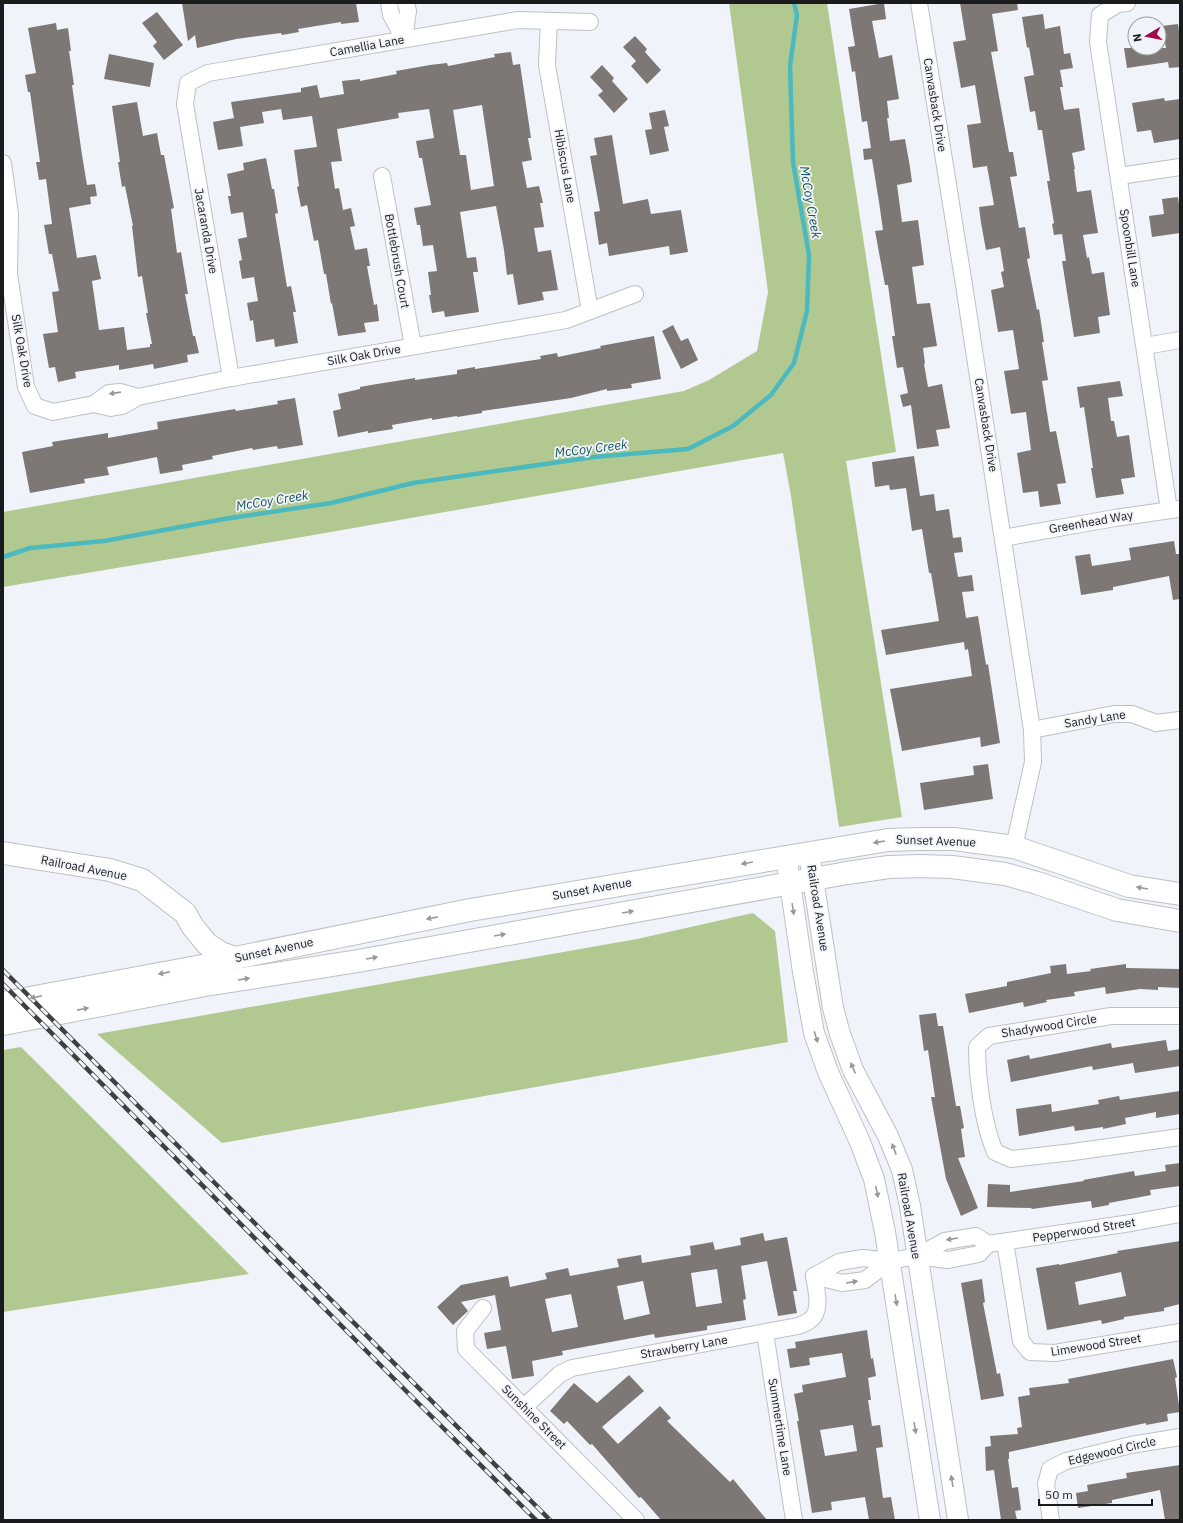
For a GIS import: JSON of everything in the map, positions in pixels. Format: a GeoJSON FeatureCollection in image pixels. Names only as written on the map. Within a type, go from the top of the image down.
{"type":"FeatureCollection","features":[{"type":"Feature","properties":{"kind":"main road","name":"Sunset Avenue"},"geometry":{"type":"LineString","coordinates":[[3,1024],[204,976],[235,958],[470,910],[888,840],[954,839],[1014,847],[1129,886],[1180,894]]}},
{"type":"Feature","properties":{"kind":"main road","name":"Railroad Avenue"},"geometry":{"type":"LineString","coordinates":[[3,853],[110,870],[142,880],[185,913],[193,927],[207,944],[221,953],[235,958]]}},
{"type":"Feature","properties":{"kind":"main road","name":"Sunset Avenue"},"geometry":{"type":"LineString","coordinates":[[3,1003],[204,976],[358,961],[813,879],[889,867],[952,867],[1006,874],[1117,910],[1180,921]]}},
{"type":"Feature","properties":{"kind":"main road","name":"Railroad Avenue"},"geometry":{"type":"LineString","coordinates":[[193,927],[199,944],[204,976]]}},
{"type":"Feature","properties":{"kind":"street"},"geometry":{"type":"LineString","coordinates":[[389,3],[391,15],[404,39]]}},
{"type":"Feature","properties":{"kind":"street"},"geometry":{"type":"LineString","coordinates":[[404,39],[408,11],[406,3]]}},
{"type":"Feature","properties":{"kind":"street","name":"Canvasback Drive"},"geometry":{"type":"LineString","coordinates":[[918,3],[1032,730],[1033,762],[1014,847]]}},
{"type":"Feature","properties":{"kind":"street","name":"Spoonbill Lane"},"geometry":{"type":"LineString","coordinates":[[1126,3],[1118,4],[1100,15],[1098,42],[1145,346],[1174,509]]}},
{"type":"Feature","properties":{"kind":"street","name":"Camellia Lane"},"geometry":{"type":"LineString","coordinates":[[188,83],[208,73],[518,20],[590,22]]}},
{"type":"Feature","properties":{"kind":"street","name":"Hibiscus Lane"},"geometry":{"type":"LineString","coordinates":[[549,21],[547,64],[590,311]]}},
{"type":"Feature","properties":{"kind":"street","name":"Jacaranda Drive"},"geometry":{"type":"LineString","coordinates":[[188,83],[185,104],[231,378]]}},
{"type":"Feature","properties":{"kind":"street","name":"Silk Oak Drive"},"geometry":{"type":"LineString","coordinates":[[3,163],[10,214],[9,274],[26,387],[35,406],[53,412],[94,404],[109,393],[120,392],[138,397],[231,378],[566,320],[635,294]]}},
{"type":"Feature","properties":{"kind":"street"},"geometry":{"type":"LineString","coordinates":[[1119,176],[1180,167]]}},
{"type":"Feature","properties":{"kind":"street","name":"Bottlebrush Court"},"geometry":{"type":"LineString","coordinates":[[382,176],[412,346]]}},
{"type":"Feature","properties":{"kind":"street"},"geometry":{"type":"LineString","coordinates":[[1145,346],[1180,340]]}},
{"type":"Feature","properties":{"kind":"street","name":"Greenhead Way"},"geometry":{"type":"LineString","coordinates":[[1003,538],[1174,509]]}},
{"type":"Feature","properties":{"kind":"street","name":"Sandy Lane"},"geometry":{"type":"LineString","coordinates":[[1032,730],[1114,714],[1132,714],[1156,723],[1180,720]]}},
{"type":"Feature","properties":{"kind":"street","name":"Railroad Avenue"},"geometry":{"type":"LineString","coordinates":[[809,853],[833,1008],[840,1034],[853,1070],[888,1136],[902,1170],[910,1206],[958,1520]]}},
{"type":"Feature","properties":{"kind":"street","name":"Railroad Avenue"},"geometry":{"type":"LineString","coordinates":[[786,856],[804,980],[814,1033],[828,1072],[860,1142],[874,1180],[890,1261],[930,1520]]}},
{"type":"Feature","properties":{"kind":"street","name":"Shadywood Circle"},"geometry":{"type":"LineString","coordinates":[[1180,1016],[1111,1016],[989,1036],[977,1047],[977,1067],[989,1138],[995,1152],[1011,1159],[1180,1137]]}},
{"type":"Feature","properties":{"kind":"street","name":"Pepperwood Street"},"geometry":{"type":"LineString","coordinates":[[890,1261],[917,1256],[948,1260],[979,1254],[988,1244],[1131,1223],[1180,1214]]}},
{"type":"Feature","properties":{"kind":"street","name":"Limewood Street"},"geometry":{"type":"LineString","coordinates":[[1005,1242],[1021,1341],[1030,1352],[1055,1353],[1180,1332]]}},
{"type":"Feature","properties":{"kind":"street"},"geometry":{"type":"LineString","coordinates":[[814,1276],[839,1262],[863,1258],[890,1261]]}},
{"type":"Feature","properties":{"kind":"street"},"geometry":{"type":"LineString","coordinates":[[814,1276],[842,1284],[866,1280],[890,1261]]}},
{"type":"Feature","properties":{"kind":"street","name":"Strawberry Lane"},"geometry":{"type":"LineString","coordinates":[[524,1407],[560,1374],[572,1368],[765,1333],[798,1326],[810,1321],[818,1307],[814,1276]]}},
{"type":"Feature","properties":{"kind":"street","name":"Sunshine Street"},"geometry":{"type":"LineString","coordinates":[[484,1308],[465,1331],[466,1349],[636,1520]]}},
{"type":"Feature","properties":{"kind":"street","name":"Summertime Lane"},"geometry":{"type":"LineString","coordinates":[[765,1333],[794,1520]]}},
{"type":"Feature","properties":{"kind":"street","name":"Edgewood Circle"},"geometry":{"type":"LineString","coordinates":[[1051,1520],[1046,1484],[1050,1469],[1066,1461],[1131,1445],[1180,1437]]}},
{"type":"Feature","properties":{"kind":"green space"},"geometry":{"type":"Polygon","coordinates":[[[729,3],[827,3],[896,452],[846,461],[902,817],[839,827],[791,496],[783,453],[302,537],[3,587],[3,512],[684,391],[709,380],[757,351],[768,292],[729,3]]]}},
{"type":"Feature","properties":{"kind":"green space"},"geometry":{"type":"Polygon","coordinates":[[[753,913],[775,931],[788,1042],[222,1143],[97,1034],[637,939],[753,913]]]}},
{"type":"Feature","properties":{"kind":"green space"},"geometry":{"type":"Polygon","coordinates":[[[21,1047],[249,1274],[3,1312],[3,1050],[21,1047]]]}},
{"type":"Feature","properties":{"kind":"building"},"geometry":{"type":"Polygon","coordinates":[[[182,3],[356,3],[359,22],[341,24],[341,22],[298,29],[299,32],[236,39],[197,48],[195,35],[188,41],[182,3]]]}},
{"type":"Feature","properties":{"kind":"building"},"geometry":{"type":"Polygon","coordinates":[[[884,3],[886,19],[872,21],[879,58],[892,55],[899,99],[887,101],[889,118],[887,118],[890,141],[905,139],[910,167],[912,182],[897,185],[902,222],[918,220],[924,265],[912,267],[917,304],[930,303],[937,346],[923,348],[924,364],[928,387],[942,384],[950,428],[936,430],[939,446],[917,449],[911,405],[903,407],[900,395],[908,393],[903,367],[897,368],[892,336],[895,336],[888,285],[885,285],[875,231],[883,230],[879,202],[872,159],[864,160],[863,149],[871,148],[867,121],[862,122],[855,71],[852,72],[848,47],[855,46],[849,9],[884,3]]]}},
{"type":"Feature","properties":{"kind":"building"},"geometry":{"type":"Polygon","coordinates":[[[960,3],[1017,3],[1018,10],[992,14],[998,51],[991,52],[1009,152],[1013,152],[1017,176],[1010,177],[1019,228],[1025,227],[1030,258],[1027,259],[1037,310],[1039,309],[1048,380],[1042,381],[1050,432],[1056,431],[1066,483],[1057,484],[1061,504],[1040,507],[1038,491],[1023,493],[1017,453],[1031,450],[1026,412],[1011,414],[1004,371],[1019,369],[1013,330],[998,332],[991,290],[1004,287],[1001,272],[1004,271],[1000,247],[986,250],[981,223],[979,207],[994,205],[987,166],[973,168],[967,125],[981,123],[975,85],[961,88],[953,42],[966,40],[960,3]]]}},
{"type":"Feature","properties":{"kind":"building"},"geometry":{"type":"Polygon","coordinates":[[[157,12],[183,45],[164,60],[153,46],[157,42],[142,23],[157,12]]]}},
{"type":"Feature","properties":{"kind":"building"},"geometry":{"type":"Polygon","coordinates":[[[1043,14],[1045,29],[1060,26],[1064,54],[1070,53],[1073,68],[1060,70],[1063,87],[1060,87],[1064,110],[1079,108],[1085,150],[1072,153],[1077,192],[1091,190],[1098,233],[1083,235],[1087,258],[1089,257],[1092,274],[1104,272],[1110,315],[1098,317],[1100,333],[1074,337],[1062,261],[1066,261],[1062,234],[1054,235],[1052,224],[1054,223],[1047,181],[1050,181],[1042,130],[1038,130],[1035,111],[1030,112],[1024,77],[1034,75],[1029,47],[1027,48],[1022,17],[1043,14]]]}},
{"type":"Feature","properties":{"kind":"building"},"geometry":{"type":"Polygon","coordinates":[[[56,23],[57,30],[68,28],[71,51],[69,51],[74,85],[72,85],[87,185],[95,184],[97,196],[90,197],[91,204],[69,208],[77,258],[96,255],[101,279],[92,281],[99,330],[124,327],[127,350],[150,347],[150,344],[152,344],[146,313],[148,313],[142,276],[138,277],[133,226],[125,186],[122,187],[112,106],[137,102],[143,136],[157,133],[161,155],[164,155],[174,208],[171,209],[177,253],[181,252],[188,294],[185,294],[193,336],[195,336],[199,353],[187,355],[188,362],[154,369],[153,364],[119,370],[119,365],[75,372],[76,378],[58,382],[55,367],[49,368],[43,334],[58,332],[52,292],[59,291],[52,254],[49,254],[44,225],[52,224],[46,179],[39,180],[36,162],[40,162],[30,92],[28,92],[25,75],[36,73],[28,28],[56,23]]]}},
{"type":"Feature","properties":{"kind":"building"},"geometry":{"type":"Polygon","coordinates":[[[1178,24],[1180,38],[1180,67],[1169,68],[1168,62],[1127,68],[1124,48],[1127,48],[1127,56],[1167,56],[1167,25],[1178,24]]]}},
{"type":"Feature","properties":{"kind":"building"},"geometry":{"type":"Polygon","coordinates":[[[635,36],[647,49],[645,52],[661,70],[647,84],[631,66],[636,61],[623,47],[635,36]]]}},
{"type":"Feature","properties":{"kind":"building"},"geometry":{"type":"Polygon","coordinates":[[[511,52],[513,65],[520,64],[531,138],[528,138],[532,160],[522,162],[527,188],[539,186],[543,203],[540,203],[544,227],[534,228],[538,252],[551,250],[558,290],[542,292],[544,300],[518,305],[513,274],[507,275],[496,206],[460,212],[467,258],[476,257],[478,272],[473,272],[479,312],[445,317],[444,311],[432,313],[429,295],[431,295],[428,272],[437,271],[433,245],[423,246],[420,225],[417,225],[414,208],[431,205],[422,158],[419,158],[416,141],[434,138],[429,109],[398,113],[399,118],[337,129],[342,161],[331,162],[335,189],[339,188],[343,210],[351,208],[355,226],[350,227],[355,250],[367,248],[370,266],[367,266],[374,305],[377,304],[379,321],[364,323],[366,332],[338,336],[318,240],[314,241],[307,205],[301,207],[297,187],[299,186],[294,150],[317,147],[312,116],[283,120],[281,109],[262,112],[264,123],[240,127],[243,146],[218,150],[213,122],[234,118],[231,102],[301,92],[301,88],[317,85],[320,98],[344,94],[342,81],[360,79],[360,81],[397,74],[396,71],[430,65],[447,63],[448,66],[495,57],[494,54],[511,52]],[[482,105],[453,110],[460,155],[466,155],[471,190],[494,186],[482,105]]]}},
{"type":"Feature","properties":{"kind":"building"},"geometry":{"type":"Polygon","coordinates":[[[109,54],[154,63],[150,87],[104,79],[109,54]]]}},
{"type":"Feature","properties":{"kind":"building"},"geometry":{"type":"Polygon","coordinates":[[[602,65],[614,78],[612,81],[628,99],[614,113],[598,95],[603,91],[590,77],[602,65]]]}},
{"type":"Feature","properties":{"kind":"building"},"geometry":{"type":"Polygon","coordinates":[[[1164,98],[1165,101],[1180,99],[1180,139],[1154,143],[1151,130],[1137,132],[1132,103],[1164,98]]]}},
{"type":"Feature","properties":{"kind":"building"},"geometry":{"type":"Polygon","coordinates":[[[665,110],[669,126],[664,127],[669,151],[650,155],[645,130],[652,129],[649,113],[665,110]]]}},
{"type":"Feature","properties":{"kind":"building"},"geometry":{"type":"Polygon","coordinates":[[[612,135],[623,204],[648,199],[651,214],[681,210],[688,252],[670,255],[669,246],[609,256],[607,243],[599,245],[594,212],[600,211],[590,156],[597,155],[594,138],[612,135]]]}},
{"type":"Feature","properties":{"kind":"building"},"geometry":{"type":"Polygon","coordinates":[[[266,158],[272,189],[274,189],[278,213],[275,214],[287,287],[291,286],[296,312],[293,312],[298,343],[275,347],[274,339],[256,342],[253,320],[250,321],[247,303],[258,301],[254,277],[242,279],[239,261],[242,260],[238,239],[247,237],[243,212],[231,214],[228,196],[231,196],[227,174],[244,170],[243,163],[266,158]]]}},
{"type":"Feature","properties":{"kind":"building"},"geometry":{"type":"Polygon","coordinates":[[[1178,197],[1180,211],[1180,233],[1152,237],[1149,216],[1164,214],[1162,199],[1178,197]]]}},
{"type":"Feature","properties":{"kind":"building"},"geometry":{"type":"Polygon","coordinates":[[[673,325],[681,341],[688,338],[698,360],[681,369],[662,331],[673,325]]]}},
{"type":"Feature","properties":{"kind":"building"},"geometry":{"type":"Polygon","coordinates":[[[654,336],[661,379],[631,384],[632,388],[607,391],[607,389],[571,398],[482,411],[482,413],[457,417],[432,420],[432,418],[392,425],[393,429],[368,433],[368,431],[338,437],[333,411],[341,409],[338,394],[360,389],[360,387],[377,384],[415,378],[415,380],[457,374],[457,370],[475,367],[475,369],[541,359],[540,356],[557,353],[558,357],[601,348],[600,346],[654,336]]]}},
{"type":"Feature","properties":{"kind":"building"},"geometry":{"type":"Polygon","coordinates":[[[1120,381],[1123,396],[1108,398],[1111,421],[1114,421],[1117,437],[1129,435],[1135,477],[1121,479],[1124,494],[1096,498],[1084,407],[1080,408],[1077,387],[1120,381]]]}},
{"type":"Feature","properties":{"kind":"building"},"geometry":{"type":"Polygon","coordinates":[[[295,398],[303,445],[278,449],[277,446],[253,450],[252,448],[212,456],[213,459],[182,465],[183,470],[160,474],[157,457],[107,467],[109,475],[84,479],[85,483],[30,493],[22,452],[53,446],[52,442],[108,433],[108,438],[158,429],[157,422],[235,409],[236,411],[278,404],[277,401],[295,398]]]}},
{"type":"Feature","properties":{"kind":"building"},"geometry":{"type":"Polygon","coordinates":[[[914,456],[920,496],[934,494],[936,511],[949,509],[953,538],[961,537],[963,552],[954,553],[958,577],[972,575],[974,591],[962,592],[966,618],[978,616],[986,665],[988,664],[1000,743],[981,747],[980,737],[902,751],[890,689],[972,676],[968,649],[965,650],[964,642],[886,655],[881,630],[939,621],[922,529],[912,531],[906,488],[890,490],[889,485],[875,487],[872,462],[914,456]]]}},
{"type":"Feature","properties":{"kind":"building"},"geometry":{"type":"Polygon","coordinates":[[[1174,541],[1176,554],[1180,554],[1180,599],[1173,600],[1169,576],[1113,587],[1113,590],[1081,595],[1075,556],[1090,554],[1092,566],[1131,560],[1129,548],[1174,541]]]}},
{"type":"Feature","properties":{"kind":"building"},"geometry":{"type":"Polygon","coordinates":[[[988,764],[993,799],[924,810],[920,783],[974,775],[973,766],[988,764]]]}},
{"type":"Feature","properties":{"kind":"building"},"geometry":{"type":"Polygon","coordinates":[[[1066,964],[1067,974],[1126,964],[1126,968],[1180,969],[1180,988],[1158,987],[1158,990],[1140,989],[1106,994],[1105,987],[1074,992],[1075,996],[1046,1000],[1047,1002],[1024,1007],[1023,1002],[969,1013],[965,994],[1007,986],[1007,982],[1051,973],[1050,966],[1066,964]]]}},
{"type":"Feature","properties":{"kind":"building"},"geometry":{"type":"Polygon","coordinates":[[[936,1013],[938,1026],[943,1026],[956,1106],[960,1106],[964,1128],[961,1129],[965,1157],[958,1158],[978,1208],[961,1216],[946,1179],[931,1097],[935,1097],[928,1050],[924,1051],[919,1015],[936,1013]]]}},
{"type":"Feature","properties":{"kind":"building"},"geometry":{"type":"Polygon","coordinates":[[[1166,1040],[1168,1051],[1180,1049],[1180,1066],[1135,1073],[1133,1063],[1093,1070],[1092,1066],[1011,1082],[1007,1060],[1029,1055],[1030,1059],[1111,1043],[1112,1048],[1166,1040]]]}},
{"type":"Feature","properties":{"kind":"building"},"geometry":{"type":"Polygon","coordinates":[[[1180,1091],[1180,1114],[1156,1118],[1156,1112],[1125,1118],[1126,1124],[1103,1129],[1103,1127],[1075,1131],[1074,1126],[1019,1136],[1016,1109],[1051,1104],[1052,1112],[1099,1104],[1098,1100],[1119,1096],[1120,1100],[1180,1091]]]}},
{"type":"Feature","properties":{"kind":"building"},"geometry":{"type":"Polygon","coordinates":[[[1180,1163],[1180,1186],[1150,1190],[1151,1195],[1109,1203],[1109,1205],[1092,1208],[1091,1201],[1032,1209],[987,1207],[988,1184],[1010,1185],[1010,1192],[1084,1181],[1083,1180],[1134,1171],[1135,1176],[1166,1171],[1165,1165],[1180,1163]]]}},
{"type":"Feature","properties":{"kind":"building"},"geometry":{"type":"Polygon","coordinates":[[[763,1233],[765,1241],[787,1237],[797,1291],[793,1291],[797,1313],[778,1316],[767,1261],[741,1266],[746,1299],[743,1300],[746,1320],[707,1326],[707,1330],[655,1338],[654,1334],[562,1351],[563,1355],[532,1361],[534,1376],[512,1379],[506,1346],[487,1349],[484,1333],[501,1330],[495,1295],[461,1302],[468,1311],[453,1325],[437,1307],[461,1285],[508,1276],[510,1287],[547,1279],[545,1273],[568,1268],[570,1276],[619,1267],[617,1259],[641,1255],[642,1263],[691,1255],[690,1246],[713,1242],[715,1250],[741,1245],[740,1238],[763,1233]],[[717,1269],[691,1273],[696,1307],[722,1303],[717,1269]],[[643,1281],[617,1286],[624,1320],[650,1314],[643,1281]],[[571,1294],[545,1299],[552,1332],[578,1327],[571,1294]]]}},
{"type":"Feature","properties":{"kind":"building"},"geometry":{"type":"Polygon","coordinates":[[[1180,1241],[1180,1304],[1164,1308],[1164,1311],[1124,1317],[1124,1319],[1102,1324],[1101,1320],[1047,1330],[1036,1268],[1118,1253],[1117,1251],[1180,1241]],[[1121,1272],[1075,1282],[1079,1305],[1126,1296],[1121,1272]]]}},
{"type":"Feature","properties":{"kind":"building"},"geometry":{"type":"Polygon","coordinates":[[[982,1279],[985,1302],[983,1303],[997,1374],[1000,1373],[1004,1396],[981,1400],[961,1283],[982,1279]]]}},
{"type":"Feature","properties":{"kind":"building"},"geometry":{"type":"Polygon","coordinates":[[[867,1330],[871,1359],[873,1358],[876,1376],[868,1378],[871,1400],[868,1400],[872,1426],[880,1425],[883,1447],[876,1448],[883,1498],[891,1497],[895,1520],[869,1520],[865,1497],[831,1502],[832,1510],[812,1513],[794,1394],[803,1392],[802,1385],[846,1377],[842,1353],[809,1358],[810,1365],[790,1368],[787,1349],[796,1348],[795,1342],[867,1330]],[[853,1425],[820,1430],[825,1456],[857,1451],[853,1425]]]}},
{"type":"Feature","properties":{"kind":"building"},"geometry":{"type":"Polygon","coordinates":[[[1173,1359],[1177,1377],[1175,1378],[1180,1412],[1167,1414],[1168,1421],[1146,1425],[1146,1423],[1009,1452],[1008,1459],[1012,1488],[1018,1487],[1021,1510],[1015,1511],[1017,1520],[1001,1520],[994,1470],[986,1471],[985,1447],[991,1446],[990,1436],[1018,1434],[1017,1428],[1022,1427],[1018,1397],[1030,1395],[1029,1388],[1069,1383],[1068,1379],[1173,1359]]]}},
{"type":"Feature","properties":{"kind":"building"},"geometry":{"type":"Polygon","coordinates":[[[629,1375],[644,1391],[602,1427],[618,1444],[660,1406],[671,1418],[667,1421],[730,1482],[733,1479],[767,1520],[661,1520],[641,1497],[639,1498],[592,1444],[590,1445],[567,1421],[564,1424],[550,1411],[574,1383],[597,1403],[629,1375]]]}},
{"type":"Feature","properties":{"kind":"building"},"geometry":{"type":"Polygon","coordinates":[[[1180,1465],[1180,1520],[1165,1520],[1160,1490],[1112,1500],[1112,1503],[1078,1508],[1076,1493],[1088,1491],[1087,1485],[1127,1478],[1126,1473],[1180,1465]]]}},
{"type":"Feature","properties":{"kind":"waterway","name":"McCoy Creek"},"geometry":{"type":"LineString","coordinates":[[3,557],[30,548],[104,541],[224,519],[331,503],[413,483],[594,457],[688,449],[733,426],[771,395],[794,363],[807,311],[809,255],[793,162],[790,66],[797,15],[794,3]]}},
{"type":"Feature","properties":{"kind":"railway"},"geometry":{"type":"LineString","coordinates":[[3,970],[550,1520]]}},
{"type":"Feature","properties":{"kind":"railway"},"geometry":{"type":"LineString","coordinates":[[3,984],[536,1520]]}}]}
